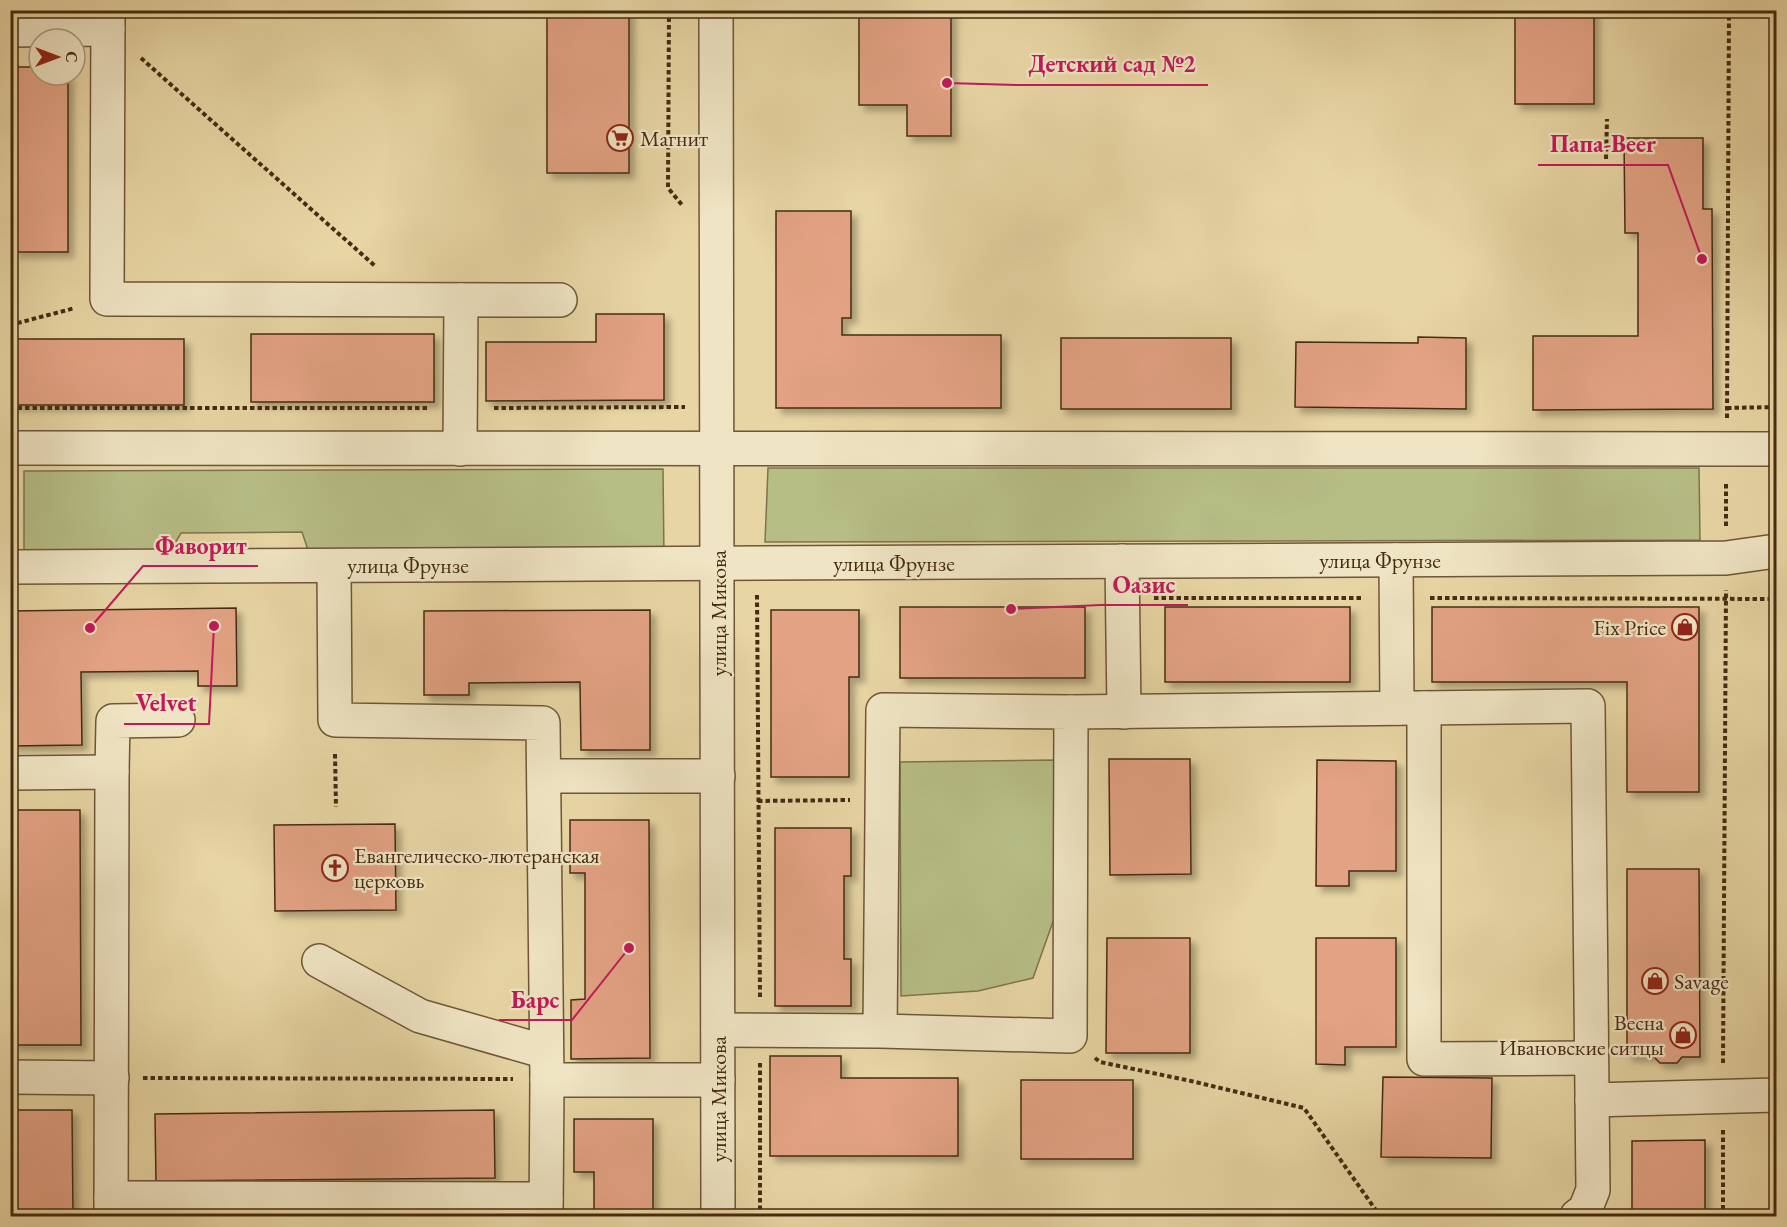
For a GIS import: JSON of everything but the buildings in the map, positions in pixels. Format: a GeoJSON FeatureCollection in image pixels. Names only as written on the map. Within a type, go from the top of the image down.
{"type":"FeatureCollection","features":[{"type":"Feature","properties":{"kind":"street","name":"улица Микова"},"geometry":{"type":"LineString","coordinates":[[716,10],[718,1216]]}},
{"type":"Feature","properties":{"kind":"street"},"geometry":{"type":"LineString","coordinates":[[10,30],[108,20],[107,299],[560,300]]}},
{"type":"Feature","properties":{"kind":"street"},"geometry":{"type":"LineString","coordinates":[[460,448],[461,300]]}},
{"type":"Feature","properties":{"kind":"street"},"geometry":{"type":"LineString","coordinates":[[10,448],[1776,449]]}},
{"type":"Feature","properties":{"kind":"street","name":"улица Фрунзе"},"geometry":{"type":"LineString","coordinates":[[10,567],[1726,558],[1776,551]]}},
{"type":"Feature","properties":{"kind":"street"},"geometry":{"type":"LineString","coordinates":[[1396,560],[1410,708],[1424,1059],[1591,1058]]}},
{"type":"Feature","properties":{"kind":"street"},"geometry":{"type":"LineString","coordinates":[[1122,561],[1124,712]]}},
{"type":"Feature","properties":{"kind":"street"},"geometry":{"type":"LineString","coordinates":[[178,720],[113,721],[111,1207],[546,1208],[547,1066],[543,723],[335,720],[334,566]]}},
{"type":"Feature","properties":{"kind":"street"},"geometry":{"type":"LineString","coordinates":[[880,1031],[883,710],[1124,712],[1588,706],[1593,1190],[1585,1210],[1577,1216]]}},
{"type":"Feature","properties":{"kind":"street"},"geometry":{"type":"LineString","coordinates":[[718,1030],[1070,1036],[1071,712]]}},
{"type":"Feature","properties":{"kind":"street"},"geometry":{"type":"LineString","coordinates":[[10,773],[112,772]]}},
{"type":"Feature","properties":{"kind":"street"},"geometry":{"type":"LineString","coordinates":[[545,776],[718,776]]}},
{"type":"Feature","properties":{"kind":"street"},"geometry":{"type":"LineString","coordinates":[[319,961],[420,1016],[547,1066],[718,1080]]}},
{"type":"Feature","properties":{"kind":"street"},"geometry":{"type":"LineString","coordinates":[[10,1077],[112,1078]]}},
{"type":"Feature","properties":{"kind":"street"},"geometry":{"type":"LineString","coordinates":[[1592,1100],[1776,1095]]}},
{"type":"Feature","properties":{"kind":"path"},"geometry":{"type":"LineString","coordinates":[[1723,1216],[1730,10]]}},
{"type":"Feature","properties":{"kind":"path"},"geometry":{"type":"LineString","coordinates":[[108,20],[414,300]]}},
{"type":"Feature","properties":{"kind":"path"},"geometry":{"type":"LineString","coordinates":[[1606,159],[1607,118]]}},
{"type":"Feature","properties":{"kind":"path"},"geometry":{"type":"LineString","coordinates":[[10,325],[107,299]]}},
{"type":"Feature","properties":{"kind":"path"},"geometry":{"type":"LineString","coordinates":[[1727,408],[1776,407]]}},
{"type":"Feature","properties":{"kind":"path"},"geometry":{"type":"LineString","coordinates":[[10,408],[717,409]]}},
{"type":"Feature","properties":{"kind":"path"},"geometry":{"type":"LineString","coordinates":[[335,720],[336,807]]}},
{"type":"Feature","properties":{"kind":"path"},"geometry":{"type":"LineString","coordinates":[[758,801],[882,799]]}},
{"type":"Feature","properties":{"kind":"path"},"geometry":{"type":"LineString","coordinates":[[1070,1036],[1100,1062],[1304,1108],[1380,1216]]}},
{"type":"Feature","properties":{"kind":"path"},"geometry":{"type":"LineString","coordinates":[[112,1078],[547,1066]]}},
{"type":"Feature","properties":{"kind":"green space"},"geometry":{"type":"Polygon","coordinates":[[[768,468],[1699,468],[1700,540],[765,542],[768,468]]]}},
{"type":"Feature","properties":{"kind":"green space"},"geometry":{"type":"Polygon","coordinates":[[[663,469],[664,557],[309,553],[302,532],[181,533],[170,552],[24,550],[24,471],[663,469]]]}},
{"type":"Feature","properties":{"kind":"green space"},"geometry":{"type":"Polygon","coordinates":[[[1056,760],[1056,913],[1033,978],[978,991],[901,996],[900,762],[1056,760]]]}},
{"type":"Feature","properties":{"kind":"place","name":"Детский сад №2"},"geometry":{"type":"Point","coordinates":[947,83]}},
{"type":"Feature","properties":{"kind":"place","name":"Магнит"},"geometry":{"type":"Point","coordinates":[620,138]}},
{"type":"Feature","properties":{"kind":"place","name":"Папа-Beer"},"geometry":{"type":"Point","coordinates":[1702,259]}},
{"type":"Feature","properties":{"kind":"place","name":"Оазис"},"geometry":{"type":"Point","coordinates":[1011,609]}},
{"type":"Feature","properties":{"kind":"place","name":"Velvet"},"geometry":{"type":"Point","coordinates":[214,626]}},
{"type":"Feature","properties":{"kind":"place","name":"Fix Price"},"geometry":{"type":"Point","coordinates":[1685,627]}},
{"type":"Feature","properties":{"kind":"place","name":"Фаворит"},"geometry":{"type":"Point","coordinates":[90,628]}},
{"type":"Feature","properties":{"kind":"place","name":"Евангелическо-лютеранская церковь"},"geometry":{"type":"Point","coordinates":[335,868]}},
{"type":"Feature","properties":{"kind":"place","name":"Барс"},"geometry":{"type":"Point","coordinates":[629,948]}},
{"type":"Feature","properties":{"kind":"place","name":"Savage"},"geometry":{"type":"Point","coordinates":[1655,981]}},
{"type":"Feature","properties":{"kind":"place","name":"Весна Ивановские ситцы"},"geometry":{"type":"Point","coordinates":[1683,1035]}}]}
